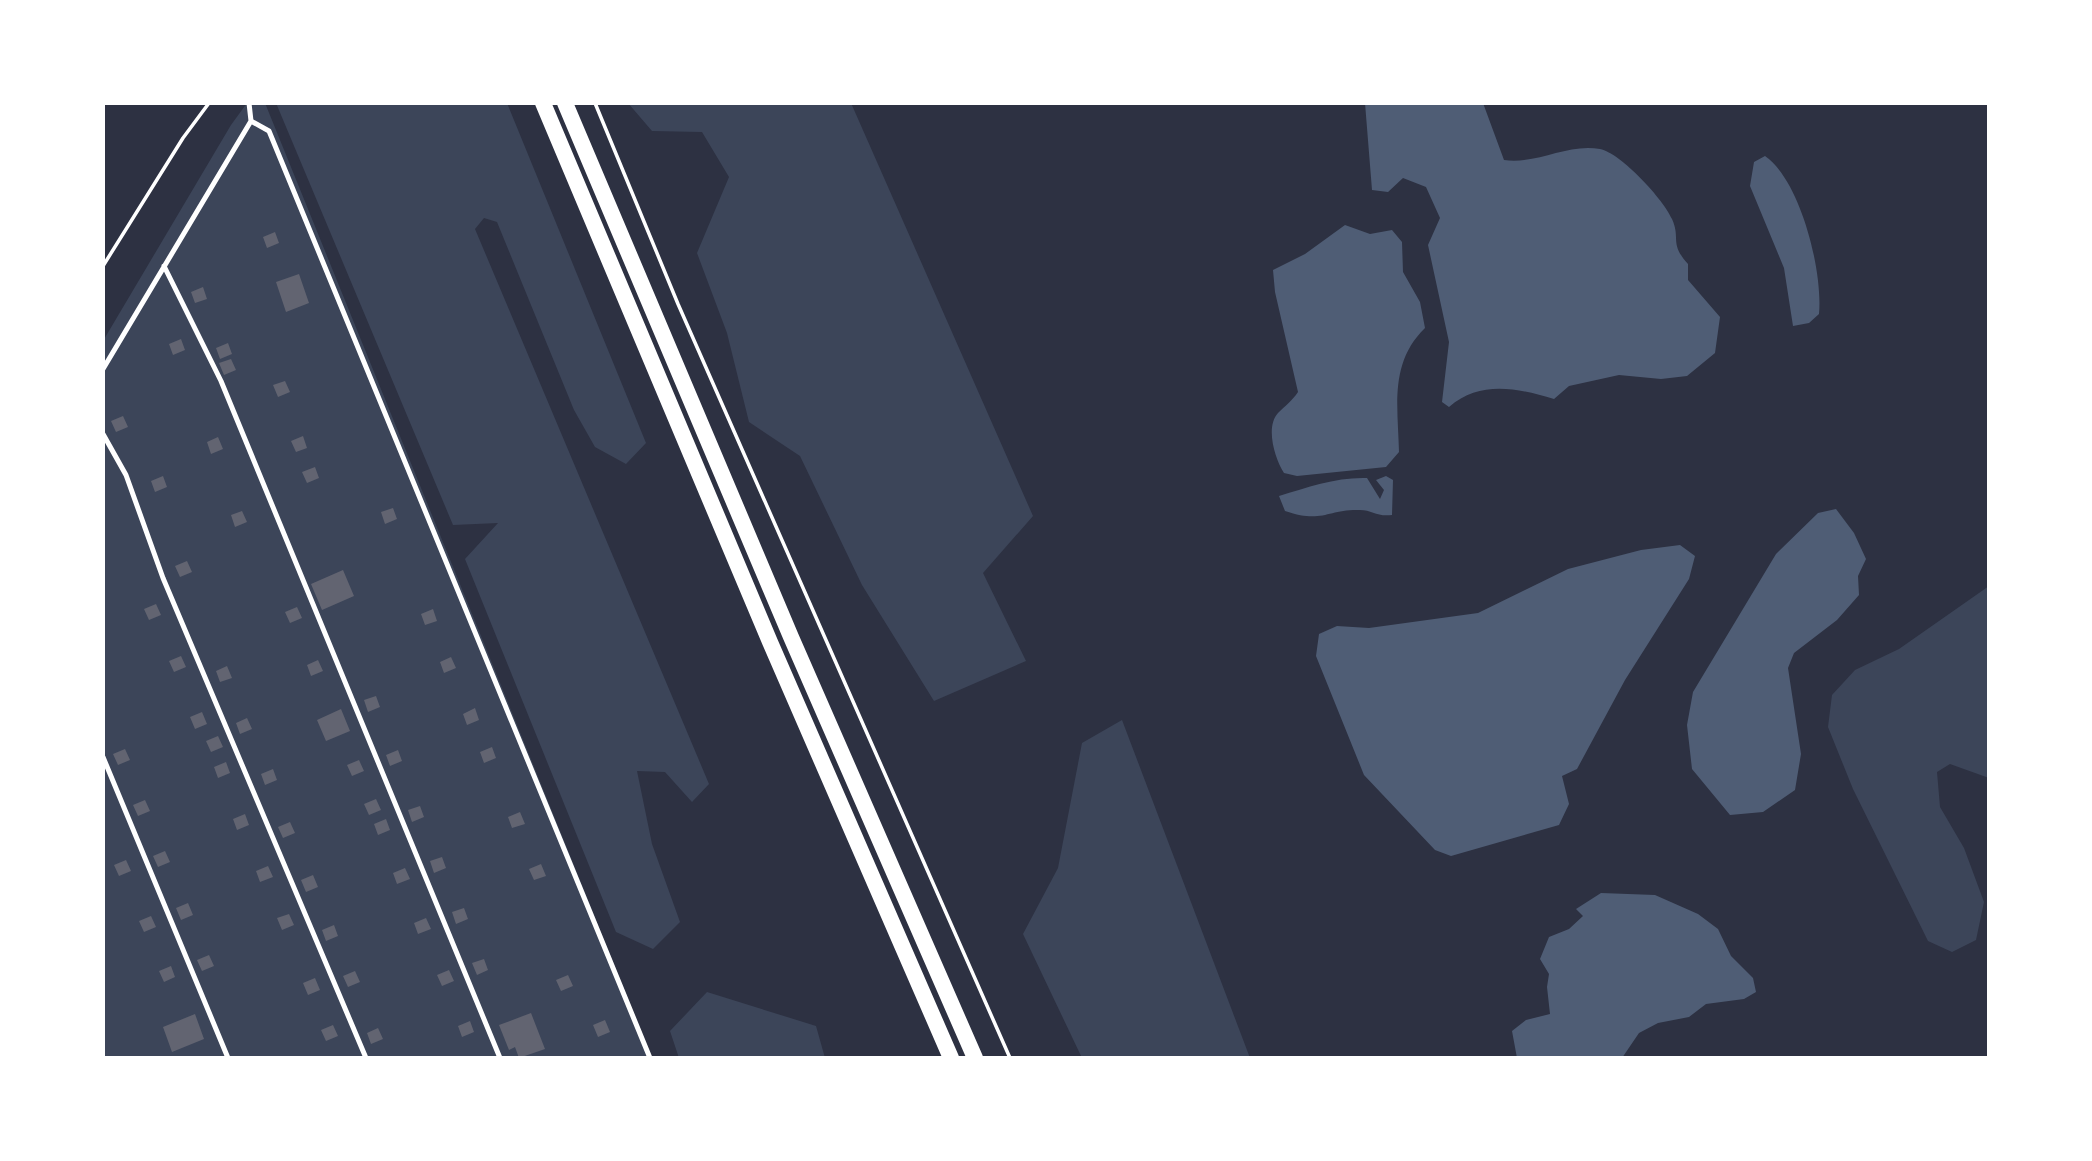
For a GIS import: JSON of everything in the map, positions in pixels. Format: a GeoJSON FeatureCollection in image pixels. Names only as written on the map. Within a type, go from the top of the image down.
{"type":"FeatureCollection","features":[{"type":"Feature","properties":{"kind":"main road"},"geometry":{"type":"LineString","coordinates":[[543,103],[770,642],[951,1058]]}},
{"type":"Feature","properties":{"kind":"main road"},"geometry":{"type":"LineString","coordinates":[[565,103],[786,624],[975,1058]]}},
{"type":"Feature","properties":{"kind":"lane"},"geometry":{"type":"LineString","coordinates":[[103,369],[251,121],[249,103]]}},
{"type":"Feature","properties":{"kind":"lane"},"geometry":{"type":"LineString","coordinates":[[251,121],[269,131],[650,1058]]}},
{"type":"Feature","properties":{"kind":"lane"},"geometry":{"type":"LineString","coordinates":[[164,266],[221,381],[500,1058]]}},
{"type":"Feature","properties":{"kind":"lane"},"geometry":{"type":"LineString","coordinates":[[103,434],[126,475],[163,578],[366,1058]]}},
{"type":"Feature","properties":{"kind":"lane"},"geometry":{"type":"LineString","coordinates":[[103,757],[228,1058]]}},
{"type":"Feature","properties":{"kind":"path"},"geometry":{"type":"LineString","coordinates":[[103,266],[183,138],[209,103]]}},
{"type":"Feature","properties":{"kind":"path"},"geometry":{"type":"LineString","coordinates":[[594,103],[678,304],[1010,1058]]}},
{"type":"Feature","properties":{"kind":"shaded area"},"geometry":{"type":"Polygon","coordinates":[[[247,103],[265,103],[652,1058],[103,1058],[103,341],[231,125],[247,103]]]}},
{"type":"Feature","properties":{"kind":"shaded area"},"geometry":{"type":"Polygon","coordinates":[[[276,103],[507,103],[646,443],[626,464],[595,447],[574,410],[497,222],[484,218],[475,229],[709,784],[692,802],[665,772],[637,771],[652,844],[680,922],[653,949],[616,932],[465,559],[498,523],[453,525],[276,103]]]}},
{"type":"Feature","properties":{"kind":"shaded area"},"geometry":{"type":"Polygon","coordinates":[[[628,103],[851,103],[1033,516],[983,573],[1026,661],[934,701],[862,585],[800,456],[749,422],[727,333],[697,253],[729,177],[702,132],[652,131],[628,103]]]}},
{"type":"Feature","properties":{"kind":"shaded area"},"geometry":{"type":"Polygon","coordinates":[[[1365,103],[1483,103],[1504,160],[1528,160],[1588,148],[1609,152],[1619,159],[1651,190],[1672,219],[1677,246],[1688,264],[1688,280],[1720,317],[1715,353],[1687,376],[1661,379],[1619,375],[1569,386],[1554,399],[1499,389],[1473,393],[1449,407],[1442,402],[1449,342],[1428,245],[1440,218],[1426,187],[1403,178],[1388,192],[1372,190],[1365,103]]]}},
{"type":"Feature","properties":{"kind":"shaded area"},"geometry":{"type":"Polygon","coordinates":[[[1765,156],[1778,168],[1789,185],[1807,229],[1819,296],[1819,314],[1809,323],[1793,326],[1784,268],[1750,186],[1754,162],[1765,156]]]}},
{"type":"Feature","properties":{"kind":"shaded area"},"geometry":{"type":"Polygon","coordinates":[[[1345,225],[1370,234],[1392,230],[1402,242],[1403,272],[1420,302],[1425,328],[1406,356],[1401,371],[1397,402],[1399,452],[1386,467],[1297,476],[1284,473],[1273,443],[1274,419],[1298,392],[1275,292],[1273,270],[1305,254],[1345,225]]]}},
{"type":"Feature","properties":{"kind":"shaded area"},"geometry":{"type":"Polygon","coordinates":[[[1386,476],[1393,480],[1392,515],[1349,510],[1317,516],[1298,515],[1285,511],[1279,496],[1334,481],[1367,478],[1380,499],[1384,490],[1376,480],[1386,476]]]}},
{"type":"Feature","properties":{"kind":"shaded area"},"geometry":{"type":"Polygon","coordinates":[[[1836,509],[1854,533],[1866,559],[1858,576],[1859,595],[1837,620],[1794,653],[1788,668],[1801,754],[1795,790],[1763,812],[1730,815],[1692,769],[1687,725],[1693,692],[1776,554],[1818,513],[1836,509]]]}},
{"type":"Feature","properties":{"kind":"shaded area"},"geometry":{"type":"Polygon","coordinates":[[[1680,545],[1695,556],[1689,579],[1625,680],[1577,769],[1562,776],[1569,804],[1559,825],[1451,856],[1435,850],[1364,775],[1316,656],[1319,634],[1337,626],[1369,628],[1478,613],[1568,569],[1641,550],[1680,545]]]}},
{"type":"Feature","properties":{"kind":"shaded area"},"geometry":{"type":"Polygon","coordinates":[[[1989,586],[1989,778],[1950,764],[1937,772],[1940,807],[1964,848],[1984,902],[1976,940],[1952,952],[1928,941],[1853,789],[1828,727],[1832,695],[1855,670],[1899,649],[1989,586]]]}},
{"type":"Feature","properties":{"kind":"shaded area"},"geometry":{"type":"Polygon","coordinates":[[[1122,720],[1250,1058],[1082,1058],[1023,934],[1058,868],[1082,743],[1122,720]]]}},
{"type":"Feature","properties":{"kind":"shaded area"},"geometry":{"type":"Polygon","coordinates":[[[1601,893],[1655,895],[1698,914],[1718,929],[1731,956],[1753,978],[1756,992],[1744,999],[1706,1004],[1689,1017],[1658,1023],[1639,1033],[1622,1058],[1517,1058],[1512,1031],[1526,1020],[1550,1014],[1547,987],[1549,974],[1540,959],[1549,937],[1569,929],[1583,916],[1576,909],[1601,893]]]}},
{"type":"Feature","properties":{"kind":"shaded area"},"geometry":{"type":"Polygon","coordinates":[[[707,992],[816,1026],[825,1058],[679,1058],[670,1031],[707,992]]]}},
{"type":"Feature","properties":{"kind":"building"},"geometry":{"type":"Polygon","coordinates":[[[275,232],[279,243],[267,248],[263,237],[275,232]]]}},
{"type":"Feature","properties":{"kind":"building"},"geometry":{"type":"Polygon","coordinates":[[[299,274],[309,303],[286,312],[276,282],[299,274]]]}},
{"type":"Feature","properties":{"kind":"building"},"geometry":{"type":"Polygon","coordinates":[[[203,287],[207,299],[195,303],[191,292],[203,287]]]}},
{"type":"Feature","properties":{"kind":"building"},"geometry":{"type":"Polygon","coordinates":[[[181,339],[185,350],[173,355],[169,344],[181,339]]]}},
{"type":"Feature","properties":{"kind":"building"},"geometry":{"type":"Polygon","coordinates":[[[228,343],[232,354],[220,359],[216,348],[228,343]]]}},
{"type":"Feature","properties":{"kind":"building"},"geometry":{"type":"Polygon","coordinates":[[[231,359],[236,370],[224,375],[219,363],[231,359]]]}},
{"type":"Feature","properties":{"kind":"building"},"geometry":{"type":"Polygon","coordinates":[[[285,381],[290,392],[278,397],[273,385],[285,381]]]}},
{"type":"Feature","properties":{"kind":"building"},"geometry":{"type":"Polygon","coordinates":[[[123,416],[128,427],[116,432],[111,421],[123,416]]]}},
{"type":"Feature","properties":{"kind":"building"},"geometry":{"type":"Polygon","coordinates":[[[303,436],[307,448],[296,452],[291,441],[303,436]]]}},
{"type":"Feature","properties":{"kind":"building"},"geometry":{"type":"Polygon","coordinates":[[[218,437],[223,449],[211,454],[207,442],[218,437]]]}},
{"type":"Feature","properties":{"kind":"building"},"geometry":{"type":"Polygon","coordinates":[[[315,467],[319,478],[307,483],[302,472],[315,467]]]}},
{"type":"Feature","properties":{"kind":"building"},"geometry":{"type":"Polygon","coordinates":[[[163,476],[167,487],[155,492],[151,481],[163,476]]]}},
{"type":"Feature","properties":{"kind":"building"},"geometry":{"type":"Polygon","coordinates":[[[393,508],[397,519],[385,524],[381,512],[393,508]]]}},
{"type":"Feature","properties":{"kind":"building"},"geometry":{"type":"Polygon","coordinates":[[[242,511],[247,522],[235,527],[231,515],[242,511]]]}},
{"type":"Feature","properties":{"kind":"building"},"geometry":{"type":"Polygon","coordinates":[[[187,561],[192,572],[180,577],[175,566],[187,561]]]}},
{"type":"Feature","properties":{"kind":"building"},"geometry":{"type":"Polygon","coordinates":[[[343,570],[354,596],[322,610],[311,584],[343,570]]]}},
{"type":"Feature","properties":{"kind":"building"},"geometry":{"type":"Polygon","coordinates":[[[156,604],[161,615],[149,620],[144,609],[156,604]]]}},
{"type":"Feature","properties":{"kind":"building"},"geometry":{"type":"Polygon","coordinates":[[[297,607],[302,618],[290,623],[285,612],[297,607]]]}},
{"type":"Feature","properties":{"kind":"building"},"geometry":{"type":"Polygon","coordinates":[[[433,609],[437,621],[425,625],[421,614],[433,609]]]}},
{"type":"Feature","properties":{"kind":"building"},"geometry":{"type":"Polygon","coordinates":[[[181,656],[186,667],[174,672],[169,661],[181,656]]]}},
{"type":"Feature","properties":{"kind":"building"},"geometry":{"type":"Polygon","coordinates":[[[451,657],[456,668],[444,673],[440,662],[451,657]]]}},
{"type":"Feature","properties":{"kind":"building"},"geometry":{"type":"Polygon","coordinates":[[[318,660],[323,671],[311,676],[307,665],[318,660]]]}},
{"type":"Feature","properties":{"kind":"building"},"geometry":{"type":"Polygon","coordinates":[[[227,666],[232,678],[220,682],[216,671],[227,666]]]}},
{"type":"Feature","properties":{"kind":"building"},"geometry":{"type":"Polygon","coordinates":[[[376,696],[380,707],[368,712],[364,700],[376,696]]]}},
{"type":"Feature","properties":{"kind":"building"},"geometry":{"type":"Polygon","coordinates":[[[475,708],[479,720],[467,725],[463,714],[475,708]]]}},
{"type":"Feature","properties":{"kind":"building"},"geometry":{"type":"Polygon","coordinates":[[[341,709],[350,731],[326,741],[317,720],[341,709]]]}},
{"type":"Feature","properties":{"kind":"building"},"geometry":{"type":"Polygon","coordinates":[[[202,712],[207,724],[195,729],[190,717],[202,712]]]}},
{"type":"Feature","properties":{"kind":"building"},"geometry":{"type":"Polygon","coordinates":[[[247,718],[252,729],[240,734],[236,723],[247,718]]]}},
{"type":"Feature","properties":{"kind":"building"},"geometry":{"type":"Polygon","coordinates":[[[218,736],[223,747],[211,752],[206,741],[218,736]]]}},
{"type":"Feature","properties":{"kind":"building"},"geometry":{"type":"Polygon","coordinates":[[[492,747],[496,758],[484,763],[480,752],[492,747]]]}},
{"type":"Feature","properties":{"kind":"building"},"geometry":{"type":"Polygon","coordinates":[[[125,749],[130,760],[118,765],[113,754],[125,749]]]}},
{"type":"Feature","properties":{"kind":"building"},"geometry":{"type":"Polygon","coordinates":[[[398,750],[402,761],[390,766],[386,755],[398,750]]]}},
{"type":"Feature","properties":{"kind":"building"},"geometry":{"type":"Polygon","coordinates":[[[359,760],[364,771],[352,776],[347,765],[359,760]]]}},
{"type":"Feature","properties":{"kind":"building"},"geometry":{"type":"Polygon","coordinates":[[[226,762],[230,773],[218,778],[214,767],[226,762]]]}},
{"type":"Feature","properties":{"kind":"building"},"geometry":{"type":"Polygon","coordinates":[[[273,769],[277,780],[265,785],[261,774],[273,769]]]}},
{"type":"Feature","properties":{"kind":"building"},"geometry":{"type":"Polygon","coordinates":[[[376,799],[381,810],[369,815],[364,804],[376,799]]]}},
{"type":"Feature","properties":{"kind":"building"},"geometry":{"type":"Polygon","coordinates":[[[145,800],[150,811],[138,816],[133,805],[145,800]]]}},
{"type":"Feature","properties":{"kind":"building"},"geometry":{"type":"Polygon","coordinates":[[[420,806],[424,817],[412,822],[408,810],[420,806]]]}},
{"type":"Feature","properties":{"kind":"building"},"geometry":{"type":"Polygon","coordinates":[[[520,812],[525,824],[512,828],[508,817],[520,812]]]}},
{"type":"Feature","properties":{"kind":"building"},"geometry":{"type":"Polygon","coordinates":[[[245,814],[249,825],[237,830],[233,819],[245,814]]]}},
{"type":"Feature","properties":{"kind":"building"},"geometry":{"type":"Polygon","coordinates":[[[386,819],[390,830],[378,835],[374,824],[386,819]]]}},
{"type":"Feature","properties":{"kind":"building"},"geometry":{"type":"Polygon","coordinates":[[[290,822],[295,833],[283,838],[278,827],[290,822]]]}},
{"type":"Feature","properties":{"kind":"building"},"geometry":{"type":"Polygon","coordinates":[[[165,851],[170,862],[158,867],[153,856],[165,851]]]}},
{"type":"Feature","properties":{"kind":"building"},"geometry":{"type":"Polygon","coordinates":[[[442,857],[446,868],[434,873],[430,861],[442,857]]]}},
{"type":"Feature","properties":{"kind":"building"},"geometry":{"type":"Polygon","coordinates":[[[126,860],[131,871],[119,876],[114,865],[126,860]]]}},
{"type":"Feature","properties":{"kind":"building"},"geometry":{"type":"Polygon","coordinates":[[[541,864],[546,876],[534,880],[529,869],[541,864]]]}},
{"type":"Feature","properties":{"kind":"building"},"geometry":{"type":"Polygon","coordinates":[[[268,866],[273,877],[260,882],[256,871],[268,866]]]}},
{"type":"Feature","properties":{"kind":"building"},"geometry":{"type":"Polygon","coordinates":[[[405,868],[410,879],[397,884],[393,873],[405,868]]]}},
{"type":"Feature","properties":{"kind":"building"},"geometry":{"type":"Polygon","coordinates":[[[313,875],[318,887],[306,892],[301,880],[313,875]]]}},
{"type":"Feature","properties":{"kind":"building"},"geometry":{"type":"Polygon","coordinates":[[[188,903],[193,915],[181,920],[176,908],[188,903]]]}},
{"type":"Feature","properties":{"kind":"building"},"geometry":{"type":"Polygon","coordinates":[[[464,908],[468,919],[456,924],[452,912],[464,908]]]}},
{"type":"Feature","properties":{"kind":"building"},"geometry":{"type":"Polygon","coordinates":[[[289,914],[294,925],[282,930],[277,918],[289,914]]]}},
{"type":"Feature","properties":{"kind":"building"},"geometry":{"type":"Polygon","coordinates":[[[151,916],[156,927],[144,932],[139,921],[151,916]]]}},
{"type":"Feature","properties":{"kind":"building"},"geometry":{"type":"Polygon","coordinates":[[[426,918],[431,929],[418,934],[414,923],[426,918]]]}},
{"type":"Feature","properties":{"kind":"building"},"geometry":{"type":"Polygon","coordinates":[[[334,925],[338,936],[326,941],[322,930],[334,925]]]}},
{"type":"Feature","properties":{"kind":"building"},"geometry":{"type":"Polygon","coordinates":[[[209,955],[214,966],[202,971],[197,960],[209,955]]]}},
{"type":"Feature","properties":{"kind":"building"},"geometry":{"type":"Polygon","coordinates":[[[484,959],[488,970],[477,975],[472,963],[484,959]]]}},
{"type":"Feature","properties":{"kind":"building"},"geometry":{"type":"Polygon","coordinates":[[[171,966],[175,977],[164,982],[159,971],[171,966]]]}},
{"type":"Feature","properties":{"kind":"building"},"geometry":{"type":"Polygon","coordinates":[[[449,970],[454,981],[442,986],[437,975],[449,970]]]}},
{"type":"Feature","properties":{"kind":"building"},"geometry":{"type":"Polygon","coordinates":[[[355,971],[360,982],[348,987],[343,976],[355,971]]]}},
{"type":"Feature","properties":{"kind":"building"},"geometry":{"type":"Polygon","coordinates":[[[568,975],[573,986],[561,991],[556,980],[568,975]]]}},
{"type":"Feature","properties":{"kind":"building"},"geometry":{"type":"Polygon","coordinates":[[[315,978],[320,990],[308,995],[303,983],[315,978]]]}},
{"type":"Feature","properties":{"kind":"building"},"geometry":{"type":"Polygon","coordinates":[[[531,1013],[545,1049],[519,1058],[515,1047],[509,1050],[499,1025],[531,1013]]]}},
{"type":"Feature","properties":{"kind":"building"},"geometry":{"type":"Polygon","coordinates":[[[195,1014],[204,1039],[172,1052],[163,1027],[195,1014]]]}},
{"type":"Feature","properties":{"kind":"building"},"geometry":{"type":"Polygon","coordinates":[[[605,1020],[610,1032],[598,1037],[593,1025],[605,1020]]]}},
{"type":"Feature","properties":{"kind":"building"},"geometry":{"type":"Polygon","coordinates":[[[470,1021],[474,1032],[462,1037],[458,1026],[470,1021]]]}},
{"type":"Feature","properties":{"kind":"building"},"geometry":{"type":"Polygon","coordinates":[[[333,1025],[338,1036],[326,1041],[321,1030],[333,1025]]]}},
{"type":"Feature","properties":{"kind":"building"},"geometry":{"type":"Polygon","coordinates":[[[378,1028],[383,1039],[371,1044],[367,1033],[378,1028]]]}}]}
